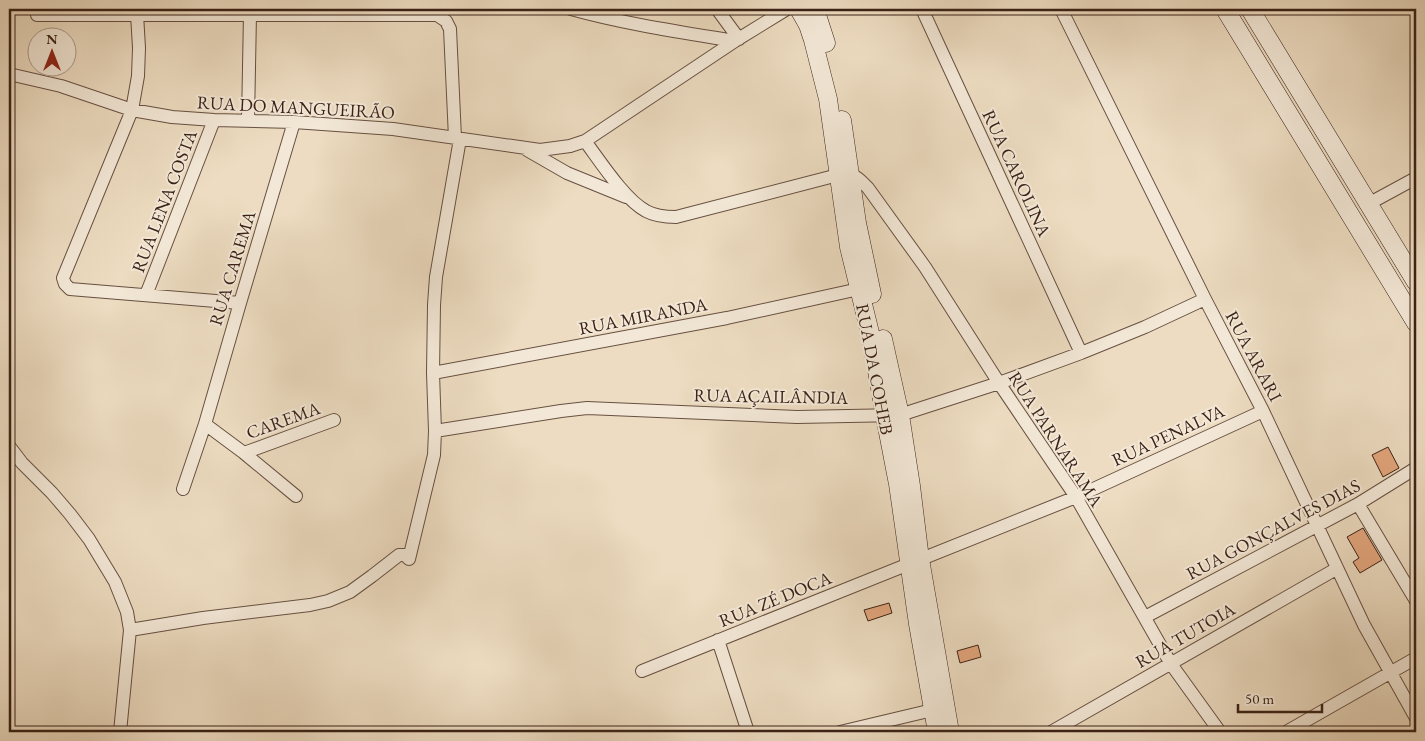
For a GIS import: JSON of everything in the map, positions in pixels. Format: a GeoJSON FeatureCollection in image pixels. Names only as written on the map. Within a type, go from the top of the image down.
{"type":"FeatureCollection","features":[{"type":"Feature","properties":{"kind":"street"},"geometry":{"type":"LineString","coordinates":[[571,9],[636,24],[737,40]]}},
{"type":"Feature","properties":{"kind":"street"},"geometry":{"type":"LineString","coordinates":[[717,9],[737,40]]}},
{"type":"Feature","properties":{"kind":"street","name":"RUA DO MANGUEIRÃO"},"geometry":{"type":"LineString","coordinates":[[9,74],[61,86],[132,110],[172,117],[294,122],[393,129],[523,148],[554,150],[585,141],[787,9]]}},
{"type":"Feature","properties":{"kind":"street","name":"RUA DA COHEB"},"geometry":{"type":"LineString","coordinates":[[799,9],[813,40],[857,222],[893,415]]}},
{"type":"Feature","properties":{"kind":"street","name":"RUA DA COHEB"},"geometry":{"type":"LineString","coordinates":[[815,9],[827,47],[842,114],[849,247],[911,486],[914,562],[939,709],[937,732]]}},
{"type":"Feature","properties":{"kind":"street","name":"RUA CAROLINA"},"geometry":{"type":"LineString","coordinates":[[922,9],[1081,353]]}},
{"type":"Feature","properties":{"kind":"street","name":"RUA ARARI"},"geometry":{"type":"LineString","coordinates":[[1061,9],[1205,299],[1263,411],[1364,625],[1416,718]]}},
{"type":"Feature","properties":{"kind":"street"},"geometry":{"type":"LineString","coordinates":[[1225,9],[1416,323]]}},
{"type":"Feature","properties":{"kind":"street"},"geometry":{"type":"LineString","coordinates":[[1250,9],[1370,203],[1416,282]]}},
{"type":"Feature","properties":{"kind":"street"},"geometry":{"type":"LineString","coordinates":[[137,14],[138,76],[132,110],[63,278],[65,284],[70,290],[240,303]]}},
{"type":"Feature","properties":{"kind":"street"},"geometry":{"type":"LineString","coordinates":[[248,120],[250,14]]}},
{"type":"Feature","properties":{"kind":"street"},"geometry":{"type":"LineString","coordinates":[[37,15],[437,15],[446,21],[450,29],[457,138],[436,277],[433,373],[434,455],[409,559],[405,555],[399,555],[350,592],[328,601],[130,630]]}},
{"type":"Feature","properties":{"kind":"street","name":"RUA LENA COSTA"},"geometry":{"type":"LineString","coordinates":[[146,295],[214,120]]}},
{"type":"Feature","properties":{"kind":"street","name":"RUA CAREMA"},"geometry":{"type":"LineString","coordinates":[[204,424],[294,122]]}},
{"type":"Feature","properties":{"kind":"street"},"geometry":{"type":"LineString","coordinates":[[585,141],[628,198]]}},
{"type":"Feature","properties":{"kind":"street"},"geometry":{"type":"LineString","coordinates":[[523,148],[567,173],[628,198],[646,211],[662,217],[676,217],[845,174]]}},
{"type":"Feature","properties":{"kind":"street","name":"RUA PARNARAMA"},"geometry":{"type":"LineString","coordinates":[[845,174],[860,180],[868,188],[925,268],[999,384],[1076,497],[1172,664],[1220,732]]}},
{"type":"Feature","properties":{"kind":"street"},"geometry":{"type":"LineString","coordinates":[[1370,203],[1416,178]]}},
{"type":"Feature","properties":{"kind":"street","name":"RUA MIRANDA"},"geometry":{"type":"LineString","coordinates":[[433,373],[727,318],[859,289]]}},
{"type":"Feature","properties":{"kind":"street","name":"RUA AÇAILÂNDIA"},"geometry":{"type":"LineString","coordinates":[[435,431],[561,410],[587,408],[797,417],[893,415],[999,384],[1146,327],[1205,299]]}},
{"type":"Feature","properties":{"kind":"street","name":"RUA PENALVA"},"geometry":{"type":"LineString","coordinates":[[914,562],[1076,497],[1263,411]]}},
{"type":"Feature","properties":{"kind":"street","name":"CAREMA"},"geometry":{"type":"LineString","coordinates":[[244,453],[334,420]]}},
{"type":"Feature","properties":{"kind":"street"},"geometry":{"type":"LineString","coordinates":[[183,489],[204,424]]}},
{"type":"Feature","properties":{"kind":"street","name":"CAREMA"},"geometry":{"type":"LineString","coordinates":[[204,424],[244,453],[296,496]]}},
{"type":"Feature","properties":{"kind":"street"},"geometry":{"type":"LineString","coordinates":[[9,446],[15,463],[64,507],[89,539],[115,582],[127,612],[130,630],[120,732]]}},
{"type":"Feature","properties":{"kind":"street","name":"RUA GONÇALVES DIAS"},"geometry":{"type":"LineString","coordinates":[[1144,617],[1358,504],[1416,468]]}},
{"type":"Feature","properties":{"kind":"street"},"geometry":{"type":"LineString","coordinates":[[1358,504],[1416,600]]}},
{"type":"Feature","properties":{"kind":"street","name":"RUA ZÉ DOCA"},"geometry":{"type":"LineString","coordinates":[[642,671],[914,562]]}},
{"type":"Feature","properties":{"kind":"street","name":"RUA TUTOIA"},"geometry":{"type":"LineString","coordinates":[[1051,732],[1336,569]]}},
{"type":"Feature","properties":{"kind":"street"},"geometry":{"type":"LineString","coordinates":[[718,640],[748,732]]}},
{"type":"Feature","properties":{"kind":"street"},"geometry":{"type":"LineString","coordinates":[[1286,732],[1416,658]]}},
{"type":"Feature","properties":{"kind":"street"},"geometry":{"type":"LineString","coordinates":[[840,732],[939,709]]}},
{"type":"Feature","properties":{"kind":"street","name":"RUA DA COHEB"},"geometry":{"type":"LineString","coordinates":[[939,709],[950,732]]}},
{"type":"Feature","properties":{"kind":"building"},"geometry":{"type":"Polygon","coordinates":[[[1388,447],[1399,468],[1383,477],[1372,455],[1388,447]]]}},
{"type":"Feature","properties":{"kind":"building"},"geometry":{"type":"Polygon","coordinates":[[[1363,528],[1382,560],[1360,573],[1353,562],[1359,558],[1347,537],[1363,528]]]}},
{"type":"Feature","properties":{"kind":"building"},"geometry":{"type":"Polygon","coordinates":[[[889,603],[892,613],[868,621],[864,610],[889,603]]]}},
{"type":"Feature","properties":{"kind":"building"},"geometry":{"type":"Polygon","coordinates":[[[978,645],[981,657],[960,663],[957,651],[978,645]]]}}]}
